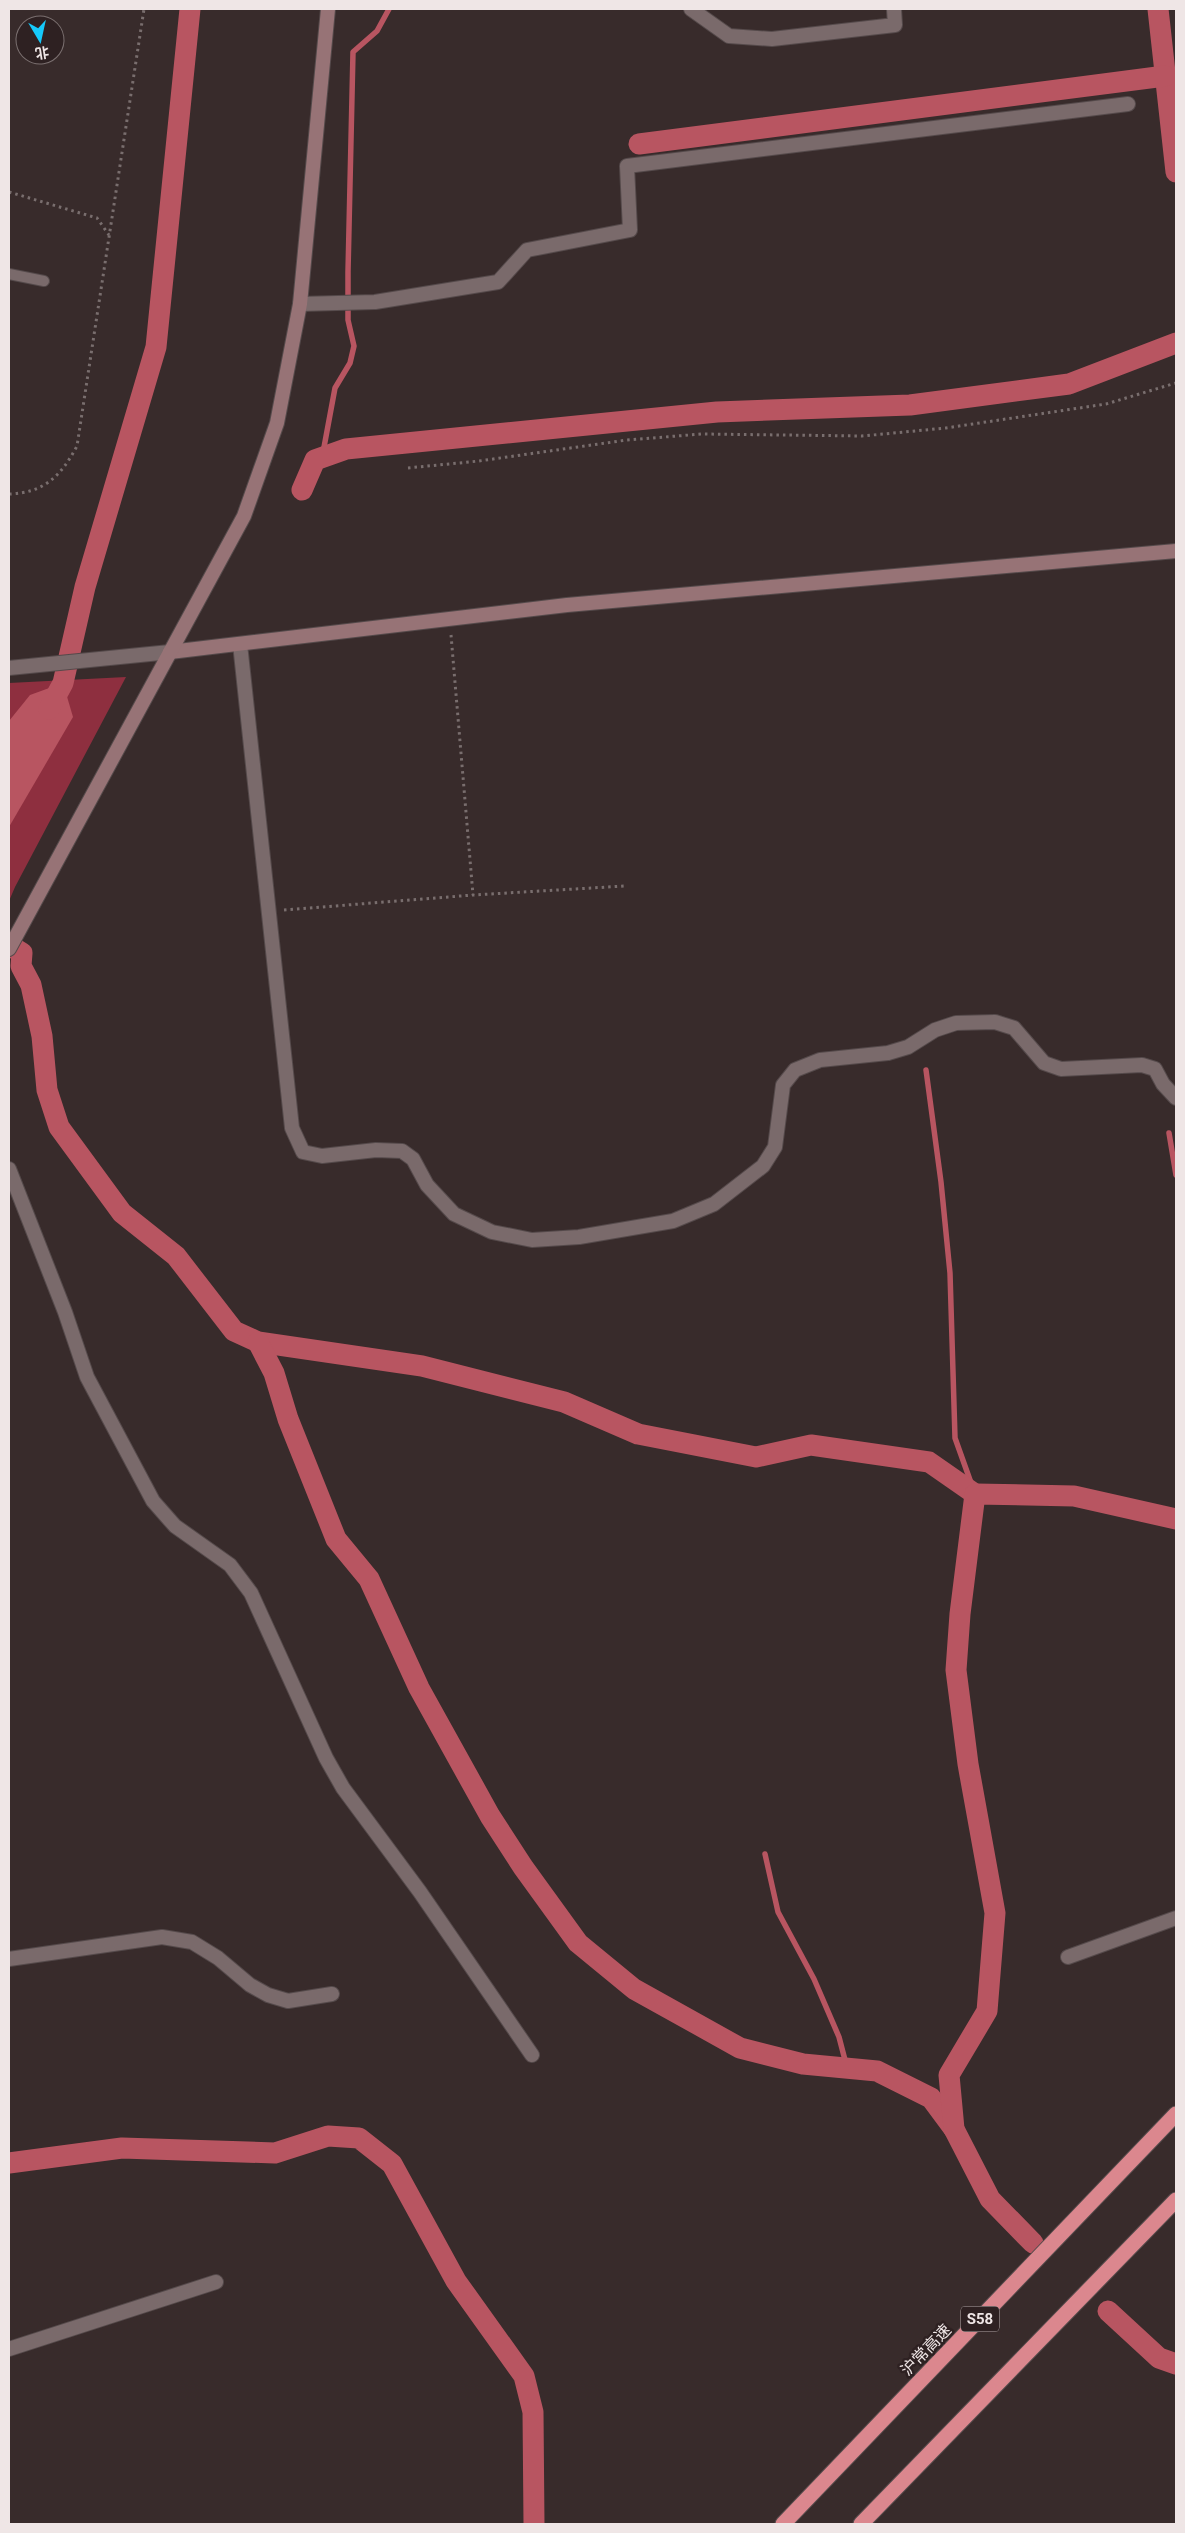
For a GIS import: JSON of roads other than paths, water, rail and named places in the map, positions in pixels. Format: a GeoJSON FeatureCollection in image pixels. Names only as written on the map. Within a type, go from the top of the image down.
{"type":"FeatureCollection","features":[{"type":"Feature","properties":{"kind":"highway","name":"沪常高速"},"geometry":{"type":"LineString","coordinates":[[784,2524],[1176,2114]]}},
{"type":"Feature","properties":{"kind":"highway"},"geometry":{"type":"LineString","coordinates":[[862,2524],[1176,2200]]}},
{"type":"Feature","properties":{"kind":"main road"},"geometry":{"type":"LineString","coordinates":[[9,949],[244,516],[277,423],[300,304],[328,9]]}},
{"type":"Feature","properties":{"kind":"main road"},"geometry":{"type":"LineString","coordinates":[[170,652],[567,605],[1176,551]]}},
{"type":"Feature","properties":{"kind":"street"},"geometry":{"type":"LineString","coordinates":[[691,9],[729,36],[772,39],[895,25],[894,9]]}},
{"type":"Feature","properties":{"kind":"street"},"geometry":{"type":"LineString","coordinates":[[300,304],[375,302],[498,282],[527,250],[630,230],[628,166],[1128,104]]}},
{"type":"Feature","properties":{"kind":"street"},"geometry":{"type":"LineString","coordinates":[[240,644],[292,1128],[303,1152],[322,1156],[376,1150],[402,1152],[413,1159],[428,1185],[454,1214],[492,1232],[532,1240],[579,1237],[673,1221],[714,1204],[763,1166],[774,1147],[783,1085],[795,1070],[820,1060],[888,1053],[908,1047],[935,1030],[956,1023],[995,1022],[1014,1028],[1044,1063],[1061,1069],[1142,1065],[1155,1069],[1163,1084],[1176,1098]]}},
{"type":"Feature","properties":{"kind":"street"},"geometry":{"type":"LineString","coordinates":[[13,668],[170,652]]}},
{"type":"Feature","properties":{"kind":"street"},"geometry":{"type":"LineString","coordinates":[[9,1169],[65,1312],[87,1377],[153,1501],[175,1526],[230,1565],[251,1594],[326,1758],[343,1788],[420,1892],[532,2055]]}},
{"type":"Feature","properties":{"kind":"street"},"geometry":{"type":"LineString","coordinates":[[1068,1958],[1176,1918]]}},
{"type":"Feature","properties":{"kind":"street"},"geometry":{"type":"LineString","coordinates":[[9,1958],[162,1937],[192,1942],[268,1996],[288,2001],[332,1994]]}},
{"type":"Feature","properties":{"kind":"street"},"geometry":{"type":"LineString","coordinates":[[9,2349],[216,2282]]}},
{"type":"Feature","properties":{"kind":"lane"},"geometry":{"type":"LineString","coordinates":[[9,274],[44,281]]}},
{"type":"Feature","properties":{"kind":"waterway"},"geometry":{"type":"LineString","coordinates":[[49,709],[63,683],[85,587],[156,347],[190,9]]}},
{"type":"Feature","properties":{"kind":"waterway"},"geometry":{"type":"LineString","coordinates":[[322,458],[335,388],[350,363],[354,346],[348,320],[353,52],[377,31],[389,9]]}},
{"type":"Feature","properties":{"kind":"waterway"},"geometry":{"type":"LineString","coordinates":[[1158,9],[1176,172]]}},
{"type":"Feature","properties":{"kind":"waterway"},"geometry":{"type":"LineString","coordinates":[[639,144],[1165,76]]}},
{"type":"Feature","properties":{"kind":"waterway"},"geometry":{"type":"LineString","coordinates":[[302,490],[315,460],[346,449],[717,412],[910,405],[1069,384],[1176,343]]}},
{"type":"Feature","properties":{"kind":"waterway"},"geometry":{"type":"LineString","coordinates":[[9,945],[22,953],[21,966],[31,985],[42,1036],[47,1090],[59,1127],[122,1213],[176,1256],[234,1331],[258,1342],[422,1366],[564,1402],[638,1434],[756,1457],[811,1445],[929,1462],[975,1494]]}},
{"type":"Feature","properties":{"kind":"waterway"},"geometry":{"type":"LineString","coordinates":[[926,1070],[941,1182],[950,1273],[955,1438],[975,1494]]}},
{"type":"Feature","properties":{"kind":"waterway"},"geometry":{"type":"LineString","coordinates":[[1169,1133],[1176,1175]]}},
{"type":"Feature","properties":{"kind":"waterway"},"geometry":{"type":"LineString","coordinates":[[258,1342],[274,1373],[288,1419],[336,1539],[369,1579],[419,1688],[490,1816],[523,1867],[578,1943],[634,1989],[740,2048],[803,2064],[877,2071],[931,2098],[954,2129]]}},
{"type":"Feature","properties":{"kind":"waterway"},"geometry":{"type":"LineString","coordinates":[[1033,2243],[990,2199],[954,2129],[949,2075],[987,2011],[995,1913],[968,1764],[956,1670],[960,1614],[975,1494],[1074,1496],[1176,1519]]}},
{"type":"Feature","properties":{"kind":"waterway"},"geometry":{"type":"LineString","coordinates":[[765,1854],[778,1912],[814,1979],[839,2037],[845,2060],[839,2068]]}},
{"type":"Feature","properties":{"kind":"waterway"},"geometry":{"type":"LineString","coordinates":[[9,2163],[122,2148],[275,2153],[328,2136],[359,2138],[392,2164],[456,2281],[524,2376],[533,2412],[534,2524]]}},
{"type":"Feature","properties":{"kind":"waterway"},"geometry":{"type":"LineString","coordinates":[[1108,2311],[1159,2358],[1176,2364]]}}]}
